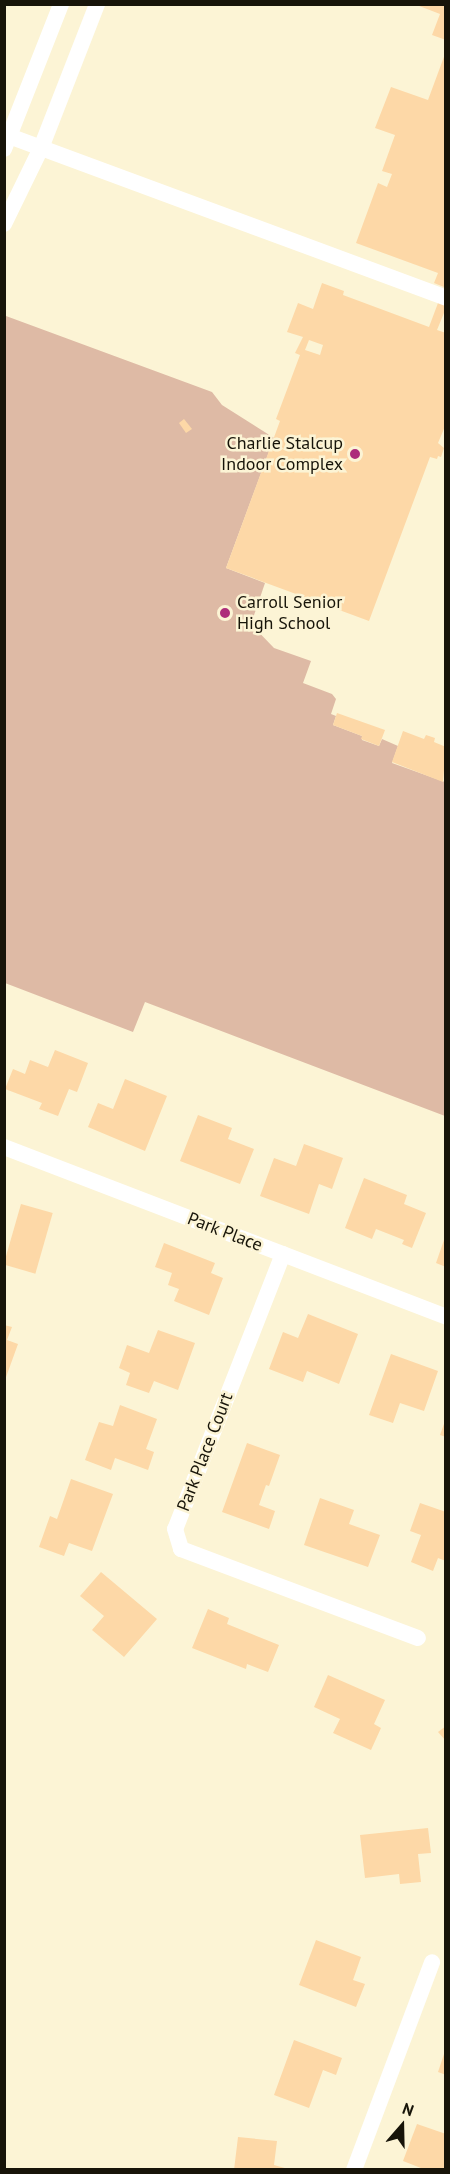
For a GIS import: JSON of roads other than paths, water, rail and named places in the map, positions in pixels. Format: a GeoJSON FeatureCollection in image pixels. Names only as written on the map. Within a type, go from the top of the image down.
{"type":"FeatureCollection","features":[{"type":"Feature","properties":{"kind":"street"},"geometry":{"type":"LineString","coordinates":[[61,4],[7,142],[41,148],[446,298]]}},
{"type":"Feature","properties":{"kind":"street"},"geometry":{"type":"LineString","coordinates":[[4,224],[41,148],[97,4]]}},
{"type":"Feature","properties":{"kind":"street","name":"Park Place"},"geometry":{"type":"LineString","coordinates":[[4,1147],[446,1317]]}},
{"type":"Feature","properties":{"kind":"street","name":"Park Place Court"},"geometry":{"type":"LineString","coordinates":[[283,1254],[175,1529],[181,1549],[418,1638]]}},
{"type":"Feature","properties":{"kind":"street"},"geometry":{"type":"LineString","coordinates":[[354,2169],[432,1962]]}},
{"type":"Feature","properties":{"kind":"place","name":"Charlie Stalcup Indoor Complex"},"geometry":{"type":"Point","coordinates":[355,454]}},
{"type":"Feature","properties":{"kind":"place","name":"Carroll Senior High School"},"geometry":{"type":"Point","coordinates":[225,613]}}]}
